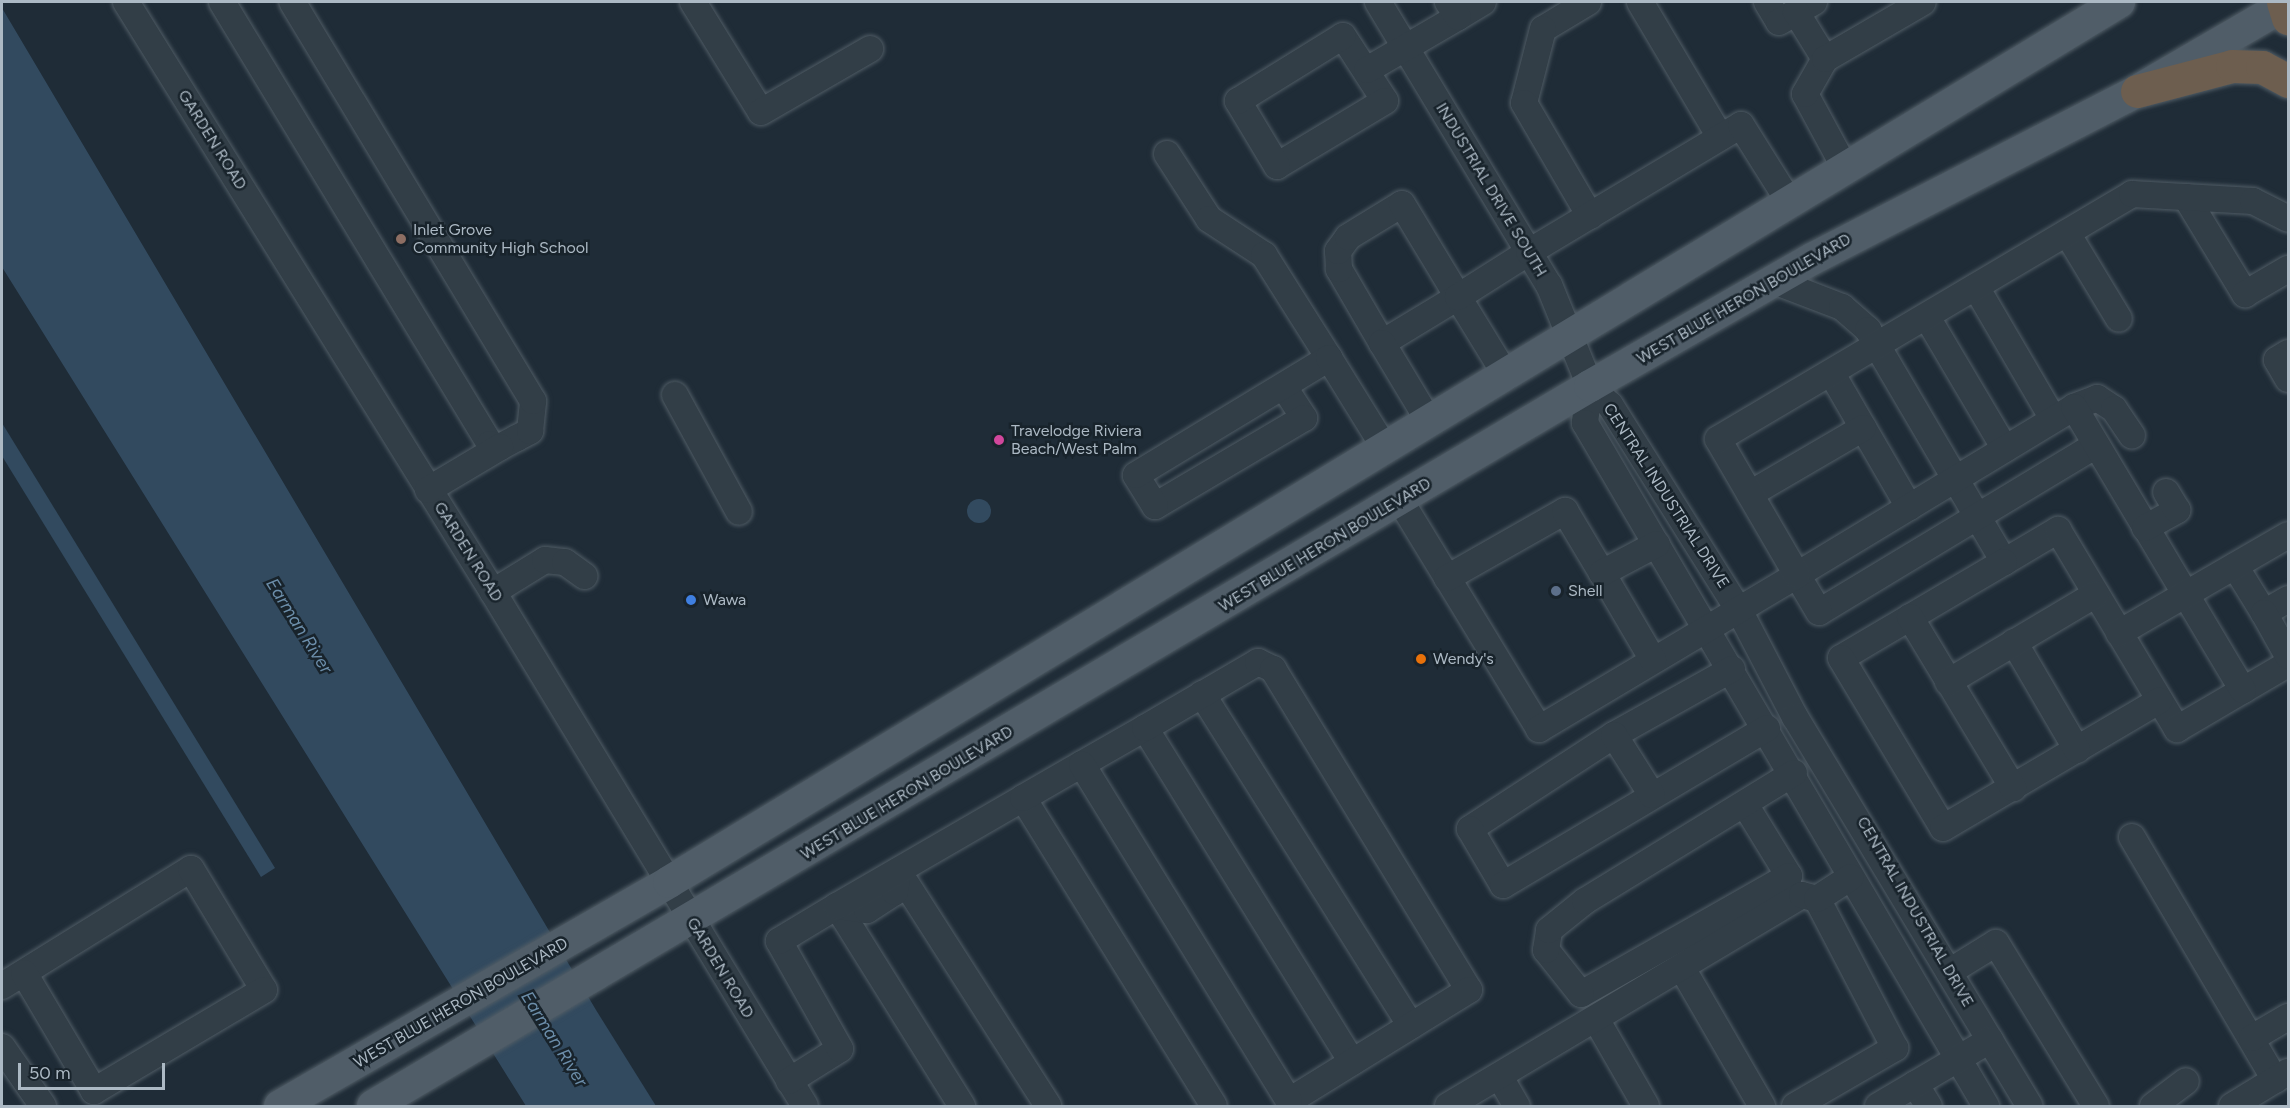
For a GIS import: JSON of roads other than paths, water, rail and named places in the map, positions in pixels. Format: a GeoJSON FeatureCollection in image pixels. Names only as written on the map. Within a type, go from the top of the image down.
{"type":"FeatureCollection","features":[{"type":"Feature","properties":{"kind":"highway"},"geometry":{"type":"LineString","coordinates":[[2137,91],[2232,66],[2262,67],[2289,81]]}},
{"type":"Feature","properties":{"kind":"main road","name":"WEST BLUE HERON BOULEVARD"},"geometry":{"type":"LineString","coordinates":[[280,1107],[669,882],[1571,339],[1845,168],[2119,2]]}},
{"type":"Feature","properties":{"kind":"main road","name":"WEST BLUE HERON BOULEVARD"},"geometry":{"type":"LineString","coordinates":[[373,1107],[692,921],[1590,386],[1774,281],[2137,91],[2286,7]]}},
{"type":"Feature","properties":{"kind":"street","name":"GARDEN ROAD"},"geometry":{"type":"LineString","coordinates":[[126,2],[494,592],[805,1107]]}},
{"type":"Feature","properties":{"kind":"street"},"geometry":{"type":"LineString","coordinates":[[222,2],[490,444],[500,447]]}},
{"type":"Feature","properties":{"kind":"street"},"geometry":{"type":"LineString","coordinates":[[292,2],[533,401],[530,430],[428,489]]}},
{"type":"Feature","properties":{"kind":"street"},"geometry":{"type":"LineString","coordinates":[[694,2],[761,112],[870,49]]}},
{"type":"Feature","properties":{"kind":"street","name":"INDUSTRIAL DRIVE SOUTH"},"geometry":{"type":"LineString","coordinates":[[1378,2],[1529,252],[1571,339],[1590,386]]}},
{"type":"Feature","properties":{"kind":"street"},"geometry":{"type":"LineString","coordinates":[[1367,70],[1405,47],[1453,9],[1483,2]]}},
{"type":"Feature","properties":{"kind":"street"},"geometry":{"type":"LineString","coordinates":[[1588,2],[1543,29],[1524,103],[1590,216]]}},
{"type":"Feature","properties":{"kind":"street"},"geometry":{"type":"LineString","coordinates":[[1640,2],[1720,137]]}},
{"type":"Feature","properties":{"kind":"street"},"geometry":{"type":"LineString","coordinates":[[1767,2],[1779,22],[1805,7],[1825,59]]}},
{"type":"Feature","properties":{"kind":"street"},"geometry":{"type":"LineString","coordinates":[[1845,168],[1805,94],[1825,59],[1923,2]]}},
{"type":"Feature","properties":{"kind":"street"},"geometry":{"type":"LineString","coordinates":[[1343,36],[1367,70],[1385,101],[1277,166],[1238,101],[1343,36]]}},
{"type":"Feature","properties":{"kind":"street"},"geometry":{"type":"LineString","coordinates":[[1382,343],[1741,124],[1790,203]]}},
{"type":"Feature","properties":{"kind":"street"},"geometry":{"type":"LineString","coordinates":[[1167,154],[1209,219],[1264,255],[1386,450]]}},
{"type":"Feature","properties":{"kind":"street"},"geometry":{"type":"LineString","coordinates":[[2096,445],[1819,612],[1718,439],[1832,374],[2133,194],[2253,201],[2289,219]]}},
{"type":"Feature","properties":{"kind":"street"},"geometry":{"type":"LineString","coordinates":[[2186,197],[2245,294],[2289,269]]}},
{"type":"Feature","properties":{"kind":"street"},"geometry":{"type":"LineString","coordinates":[[1430,423],[1339,269],[1338,251],[1348,237],[1402,204],[1507,377]]}},
{"type":"Feature","properties":{"kind":"street"},"geometry":{"type":"LineString","coordinates":[[2067,233],[2119,320]]}},
{"type":"Feature","properties":{"kind":"street"},"geometry":{"type":"LineString","coordinates":[[1774,281],[1842,307],[1878,346],[2004,562]]}},
{"type":"Feature","properties":{"kind":"street"},"geometry":{"type":"LineString","coordinates":[[1976,287],[2064,413],[2096,445],[2184,596],[2243,691]]}},
{"type":"Feature","properties":{"kind":"street"},"geometry":{"type":"LineString","coordinates":[[1927,317],[2005,449]]}},
{"type":"Feature","properties":{"kind":"street"},"geometry":{"type":"LineString","coordinates":[[2289,353],[2277,360],[2289,379]]}},
{"type":"Feature","properties":{"kind":"street"},"geometry":{"type":"LineString","coordinates":[[1284,387],[1304,418],[1155,506],[1136,475],[1329,358]]}},
{"type":"Feature","properties":{"kind":"street"},"geometry":{"type":"LineString","coordinates":[[1832,374],[1909,507]]}},
{"type":"Feature","properties":{"kind":"street","name":"CENTRAL INDUSTRIAL DRIVE"},"geometry":{"type":"LineString","coordinates":[[1590,386],[1585,423],[1794,773],[1851,877],[1986,1107]]}},
{"type":"Feature","properties":{"kind":"street","name":"CENTRAL INDUSTRIAL DRIVE"},"geometry":{"type":"LineString","coordinates":[[1590,386],[1610,405],[1740,612],[1795,717],[2030,1107]]}},
{"type":"Feature","properties":{"kind":"street"},"geometry":{"type":"LineString","coordinates":[[675,395],[739,512]]}},
{"type":"Feature","properties":{"kind":"street"},"geometry":{"type":"LineString","coordinates":[[1400,500],[1539,729],[1653,660],[1740,612],[2064,413],[2097,399],[2114,409],[2132,436]]}},
{"type":"Feature","properties":{"kind":"street"},"geometry":{"type":"LineString","coordinates":[[1750,494],[1863,428]]}},
{"type":"Feature","properties":{"kind":"street"},"geometry":{"type":"LineString","coordinates":[[2145,528],[2177,510],[2166,492]]}},
{"type":"Feature","properties":{"kind":"street"},"geometry":{"type":"LineString","coordinates":[[1448,578],[1565,511],[1653,660]]}},
{"type":"Feature","properties":{"kind":"street"},"geometry":{"type":"LineString","coordinates":[[2159,701],[1943,828],[1841,658],[2058,530],[2177,729],[2289,664]]}},
{"type":"Feature","properties":{"kind":"street"},"geometry":{"type":"LineString","coordinates":[[2119,633],[2289,535]]}},
{"type":"Feature","properties":{"kind":"street"},"geometry":{"type":"LineString","coordinates":[[1602,573],[1657,544]]}},
{"type":"Feature","properties":{"kind":"street"},"geometry":{"type":"LineString","coordinates":[[494,592],[545,560],[566,562],[584,576]]}},
{"type":"Feature","properties":{"kind":"street"},"geometry":{"type":"LineString","coordinates":[[2235,566],[2289,656]]}},
{"type":"Feature","properties":{"kind":"street"},"geometry":{"type":"LineString","coordinates":[[1948,682],[2096,594]]}},
{"type":"Feature","properties":{"kind":"street"},"geometry":{"type":"LineString","coordinates":[[2264,613],[2289,599]]}},
{"type":"Feature","properties":{"kind":"street"},"geometry":{"type":"LineString","coordinates":[[1910,617],[2013,788]]}},
{"type":"Feature","properties":{"kind":"street"},"geometry":{"type":"LineString","coordinates":[[2014,642],[2077,750]]}},
{"type":"Feature","properties":{"kind":"street"},"geometry":{"type":"LineString","coordinates":[[898,871],[1202,694],[1258,662],[1274,669],[1469,990],[1289,1101],[1082,764]]}},
{"type":"Feature","properties":{"kind":"street"},"geometry":{"type":"LineString","coordinates":[[1732,669],[1614,735],[1470,829],[1503,885],[1767,728]]}},
{"type":"Feature","properties":{"kind":"street"},"geometry":{"type":"LineString","coordinates":[[1202,694],[1411,1026]]}},
{"type":"Feature","properties":{"kind":"street"},"geometry":{"type":"LineString","coordinates":[[1144,728],[1352,1062]]}},
{"type":"Feature","properties":{"kind":"street"},"geometry":{"type":"LineString","coordinates":[[1614,735],[1652,795]]}},
{"type":"Feature","properties":{"kind":"street"},"geometry":{"type":"LineString","coordinates":[[1746,806],[1789,876],[1581,994],[1546,950],[1549,930],[1585,901],[1746,806],[1794,773]]}},
{"type":"Feature","properties":{"kind":"street"},"geometry":{"type":"LineString","coordinates":[[1023,798],[1214,1107]]}},
{"type":"Feature","properties":{"kind":"street"},"geometry":{"type":"LineString","coordinates":[[2132,837],[2252,1038],[2282,1076],[2232,1107]]}},
{"type":"Feature","properties":{"kind":"street"},"geometry":{"type":"LineString","coordinates":[[2,986],[190,869],[264,990],[94,1091],[24,973]]}},
{"type":"Feature","properties":{"kind":"street"},"geometry":{"type":"LineString","coordinates":[[789,1081],[840,1048],[779,941],[837,906],[867,910],[895,892],[898,871]]}},
{"type":"Feature","properties":{"kind":"street"},"geometry":{"type":"LineString","coordinates":[[898,871],[1048,1107]]}},
{"type":"Feature","properties":{"kind":"street"},"geometry":{"type":"LineString","coordinates":[[1817,899],[1851,877]]}},
{"type":"Feature","properties":{"kind":"street"},"geometry":{"type":"LineString","coordinates":[[1448,1107],[1802,895],[1817,899],[1895,1048],[1795,1107]]}},
{"type":"Feature","properties":{"kind":"street"},"geometry":{"type":"LineString","coordinates":[[837,906],[962,1107]]}},
{"type":"Feature","properties":{"kind":"street"},"geometry":{"type":"LineString","coordinates":[[1949,972],[1996,943],[2096,1107]]}},
{"type":"Feature","properties":{"kind":"street"},"geometry":{"type":"LineString","coordinates":[[1682,968],[1762,1107]]}},
{"type":"Feature","properties":{"kind":"street"},"geometry":{"type":"LineString","coordinates":[[2252,1038],[2289,1017]]}},
{"type":"Feature","properties":{"kind":"street"},"geometry":{"type":"LineString","coordinates":[[1596,1019],[1646,1107]]}},
{"type":"Feature","properties":{"kind":"street"},"geometry":{"type":"LineString","coordinates":[[1878,1107],[1990,1040]]}},
{"type":"Feature","properties":{"kind":"street"},"geometry":{"type":"LineString","coordinates":[[2,1047],[43,1107]]}},
{"type":"Feature","properties":{"kind":"street"},"geometry":{"type":"LineString","coordinates":[[1500,1077],[1517,1107]]}},
{"type":"Feature","properties":{"kind":"street"},"geometry":{"type":"LineString","coordinates":[[2153,1107],[2155,1099],[2186,1081]]}},
{"type":"Feature","properties":{"kind":"street"},"geometry":{"type":"LineString","coordinates":[[1915,1084],[1929,1107]]}},
{"type":"Feature","properties":{"kind":"water","name":"Earman River"},"geometry":{"type":"Polygon","coordinates":[[[2,8],[596,1010],[656,1106],[526,1106],[2,267],[2,8]]]}},
{"type":"Feature","properties":{"kind":"water"},"geometry":{"type":"Polygon","coordinates":[[[2,423],[275,868],[261,877],[2,456],[2,423]]]}},
{"type":"Feature","properties":{"kind":"water"},"geometry":{"type":"Polygon","coordinates":[[[979,499],[988,502],[991,511],[988,520],[979,523],[970,520],[967,511],[970,502],[979,499]]]}},
{"type":"Feature","properties":{"kind":"place","name":"Inlet Grove Community High School"},"geometry":{"type":"Point","coordinates":[401,239]}},
{"type":"Feature","properties":{"kind":"place","name":"Travelodge Riviera Beach/West Palm"},"geometry":{"type":"Point","coordinates":[999,440]}},
{"type":"Feature","properties":{"kind":"place","name":"Shell"},"geometry":{"type":"Point","coordinates":[1556,591]}},
{"type":"Feature","properties":{"kind":"place","name":"Wawa"},"geometry":{"type":"Point","coordinates":[691,600]}},
{"type":"Feature","properties":{"kind":"place","name":"Wendy's"},"geometry":{"type":"Point","coordinates":[1421,659]}}]}
